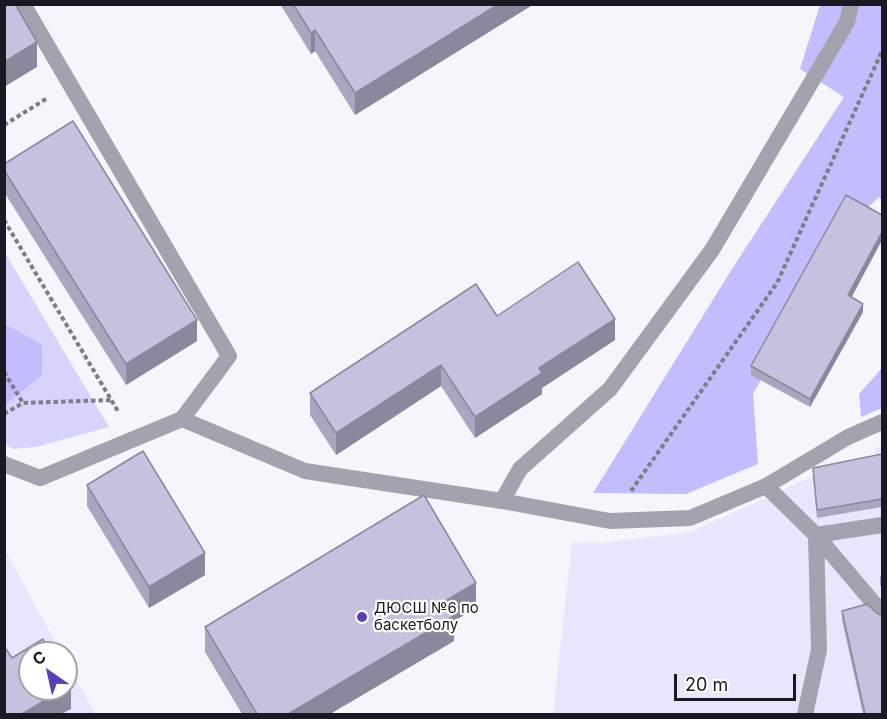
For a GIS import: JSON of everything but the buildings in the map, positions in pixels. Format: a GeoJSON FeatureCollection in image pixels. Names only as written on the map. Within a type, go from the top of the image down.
{"type":"FeatureCollection","features":[{"type":"Feature","properties":{"kind":"street"},"geometry":{"type":"LineString","coordinates":[[4,464],[40,478],[182,419],[229,356],[23,4]]}},
{"type":"Feature","properties":{"kind":"street"},"geometry":{"type":"LineString","coordinates":[[502,501],[520,469],[610,389],[712,250],[847,22],[851,4]]}},
{"type":"Feature","properties":{"kind":"street"},"geometry":{"type":"LineString","coordinates":[[182,419],[305,471],[502,501],[610,521],[690,518],[766,486],[848,436],[882,422]]}},
{"type":"Feature","properties":{"kind":"street"},"geometry":{"type":"LineString","coordinates":[[766,486],[816,535],[882,613]]}},
{"type":"Feature","properties":{"kind":"street"},"geometry":{"type":"LineString","coordinates":[[816,535],[882,525]]}},
{"type":"Feature","properties":{"kind":"street"},"geometry":{"type":"LineString","coordinates":[[805,714],[819,650],[816,535]]}},
{"type":"Feature","properties":{"kind":"path"},"geometry":{"type":"LineString","coordinates":[[610,521],[777,283],[882,51]]}},
{"type":"Feature","properties":{"kind":"path"},"geometry":{"type":"LineString","coordinates":[[4,125],[69,84]]}},
{"type":"Feature","properties":{"kind":"path"},"geometry":{"type":"LineString","coordinates":[[4,220],[135,439]]}},
{"type":"Feature","properties":{"kind":"path"},"geometry":{"type":"LineString","coordinates":[[4,372],[23,403]]}},
{"type":"Feature","properties":{"kind":"path"},"geometry":{"type":"LineString","coordinates":[[4,414],[23,403],[111,400]]}},
{"type":"Feature","properties":{"kind":"shaded area"},"geometry":{"type":"Polygon","coordinates":[[[820,5],[882,5],[882,200],[879,197],[848,226],[753,394],[758,464],[686,494],[593,493],[732,269],[844,97],[800,69],[820,5]]]}},
{"type":"Feature","properties":{"kind":"shaded area"},"geometry":{"type":"Polygon","coordinates":[[[4,251],[109,427],[36,447],[13,449],[5,444],[4,251]]]}},
{"type":"Feature","properties":{"kind":"shaded area"},"geometry":{"type":"Polygon","coordinates":[[[5,324],[42,345],[42,375],[5,405],[5,324]]]}},
{"type":"Feature","properties":{"kind":"shaded area"},"geometry":{"type":"Polygon","coordinates":[[[882,368],[882,408],[861,417],[859,394],[882,368]]]}},
{"type":"Feature","properties":{"kind":"shaded area"},"geometry":{"type":"Polygon","coordinates":[[[882,447],[882,714],[553,714],[572,542],[601,543],[691,532],[813,476],[877,463],[875,448],[882,447]]]}},
{"type":"Feature","properties":{"kind":"shaded area"},"geometry":{"type":"Polygon","coordinates":[[[4,548],[54,641],[18,641],[18,701],[78,701],[78,683],[95,714],[5,714],[4,548]]]}},
{"type":"Feature","properties":{"kind":"place","name":"ДЮСШ №6 по баскетболу"},"geometry":{"type":"Point","coordinates":[362,617]}}]}
